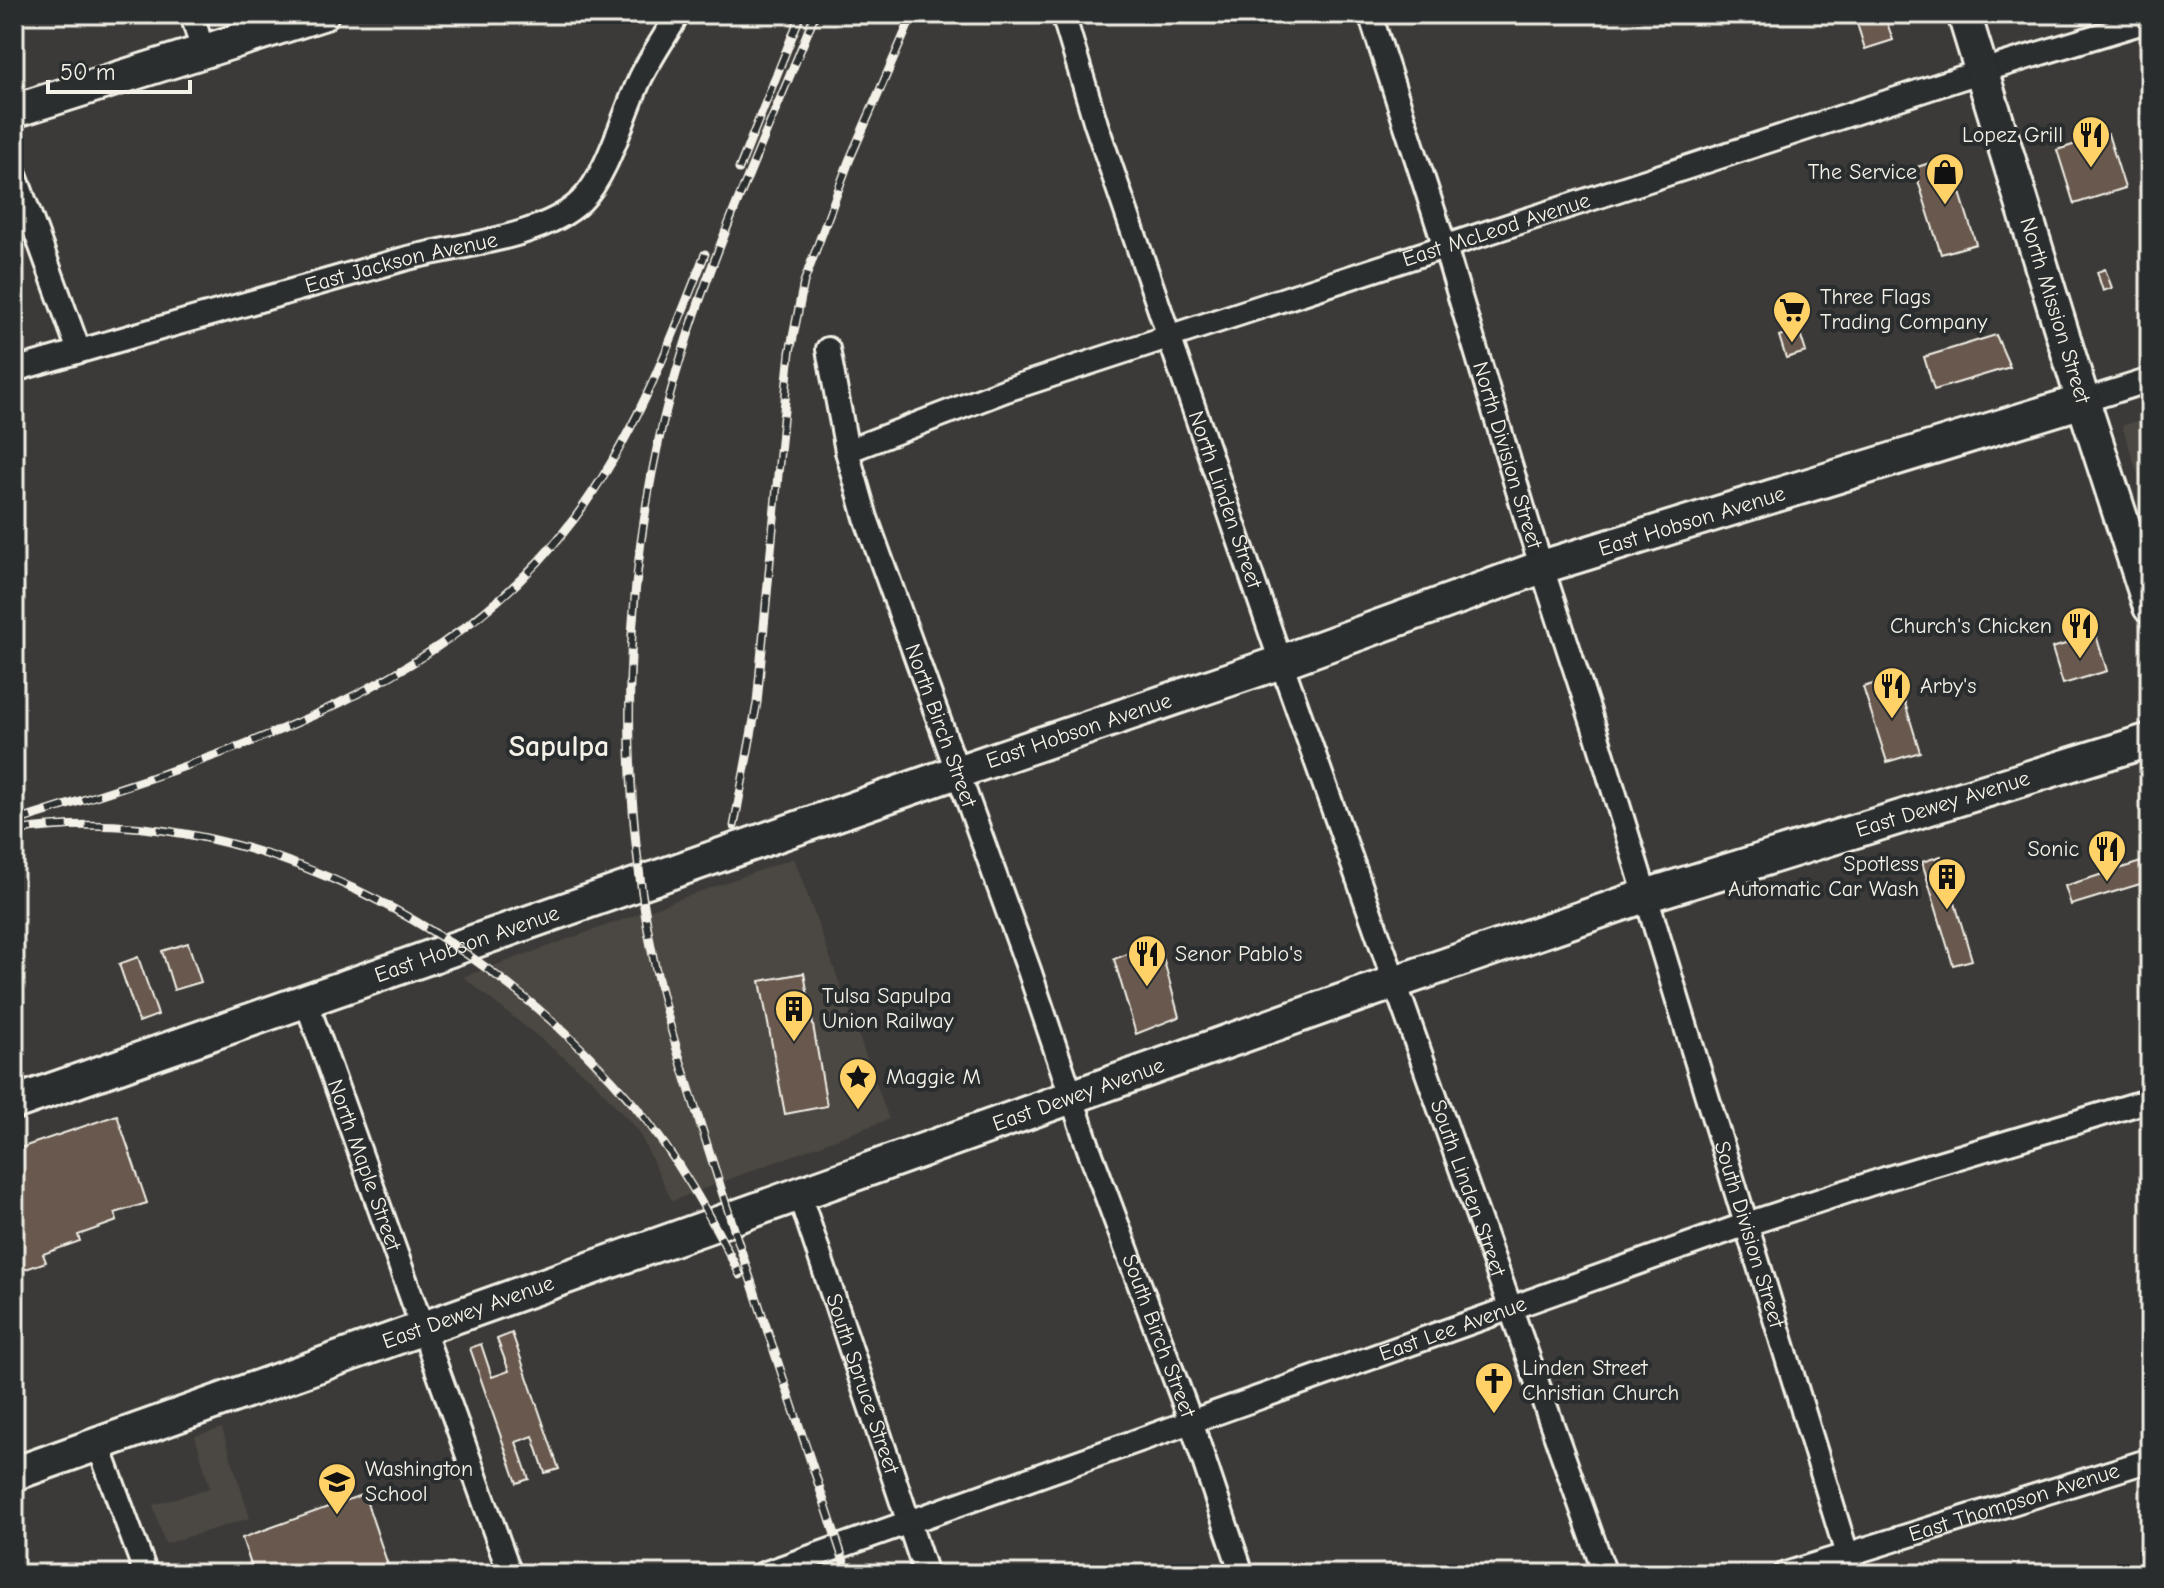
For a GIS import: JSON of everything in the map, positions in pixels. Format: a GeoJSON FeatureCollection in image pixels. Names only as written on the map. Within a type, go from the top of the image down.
{"type":"FeatureCollection","features":[{"type":"Feature","properties":{"kind":"main road"},"geometry":{"type":"LineString","coordinates":[[14,111],[322,14]]}},
{"type":"Feature","properties":{"kind":"main road","name":"North Mission Street"},"geometry":{"type":"LineString","coordinates":[[1964,14],[2150,607]]}},
{"type":"Feature","properties":{"kind":"main road","name":"East Hobson Avenue"},"geometry":{"type":"LineString","coordinates":[[14,1103],[957,772],[1281,662],[1542,567],[2083,401]]}},
{"type":"Feature","properties":{"kind":"main road","name":"East Dewey Avenue"},"geometry":{"type":"LineString","coordinates":[[14,1474],[1395,982],[1645,896],[2150,740]]}},
{"type":"Feature","properties":{"kind":"street"},"geometry":{"type":"LineString","coordinates":[[192,14],[203,52]]}},
{"type":"Feature","properties":{"kind":"street","name":"East Jackson Avenue"},"geometry":{"type":"LineString","coordinates":[[14,370],[408,258],[491,240],[564,215],[582,201],[596,182],[641,77],[678,14]]}},
{"type":"Feature","properties":{"kind":"street","name":"North Linden Street"},"geometry":{"type":"LineString","coordinates":[[1063,14],[1096,124],[1395,982]]}},
{"type":"Feature","properties":{"kind":"street","name":"North Division Street"},"geometry":{"type":"LineString","coordinates":[[1370,14],[1645,896]]}},
{"type":"Feature","properties":{"kind":"street","name":"East McLeod Avenue"},"geometry":{"type":"LineString","coordinates":[[847,451],[998,393],[1982,71],[2150,20]]}},
{"type":"Feature","properties":{"kind":"street"},"geometry":{"type":"LineString","coordinates":[[14,172],[79,351]]}},
{"type":"Feature","properties":{"kind":"street","name":"North Birch Street"},"geometry":{"type":"LineString","coordinates":[[828,349],[847,451],[866,518],[1029,970],[1071,1097]]}},
{"type":"Feature","properties":{"kind":"street","name":"East Hobson Avenue"},"geometry":{"type":"LineString","coordinates":[[2083,401],[2150,380]]}},
{"type":"Feature","properties":{"kind":"street","name":"South Division Street"},"geometry":{"type":"LineString","coordinates":[[1645,896],[1850,1564]]}},
{"type":"Feature","properties":{"kind":"street","name":"South Linden Street"},"geometry":{"type":"LineString","coordinates":[[1395,982],[1605,1574]]}},
{"type":"Feature","properties":{"kind":"street","name":"North Maple Street"},"geometry":{"type":"LineString","coordinates":[[306,1001],[510,1574]]}},
{"type":"Feature","properties":{"kind":"street","name":"South Birch Street"},"geometry":{"type":"LineString","coordinates":[[1071,1097],[1191,1422],[1242,1574]]}},
{"type":"Feature","properties":{"kind":"street","name":"East Lee Avenue"},"geometry":{"type":"LineString","coordinates":[[763,1574],[1744,1225],[1885,1179],[2150,1100]]}},
{"type":"Feature","properties":{"kind":"street","name":"South Spruce Street"},"geometry":{"type":"LineString","coordinates":[[799,1194],[926,1574]]}},
{"type":"Feature","properties":{"kind":"street"},"geometry":{"type":"LineString","coordinates":[[98,1444],[146,1574]]}},
{"type":"Feature","properties":{"kind":"street","name":"East Thompson Avenue"},"geometry":{"type":"LineString","coordinates":[[1785,1574],[1850,1564],[2150,1460]]}},
{"type":"Feature","properties":{"kind":"shaded area"},"geometry":{"type":"Polygon","coordinates":[[[2150,417],[2150,510],[2122,426],[2150,417]]]}},
{"type":"Feature","properties":{"kind":"shaded area"},"geometry":{"type":"Polygon","coordinates":[[[794,858],[889,1119],[672,1201],[638,1131],[592,1080],[463,977],[794,858]]]}},
{"type":"Feature","properties":{"kind":"shaded area"},"geometry":{"type":"Polygon","coordinates":[[[222,1428],[250,1518],[165,1544],[153,1505],[210,1488],[195,1436],[222,1428]]]}},
{"type":"Feature","properties":{"kind":"building"},"geometry":{"type":"Polygon","coordinates":[[[1854,14],[1884,14],[1893,40],[1865,49],[1854,14]]]}},
{"type":"Feature","properties":{"kind":"building","name":"Lopez Grill"},"geometry":{"type":"Polygon","coordinates":[[[2108,134],[2125,188],[2074,204],[2057,150],[2108,134]]]}},
{"type":"Feature","properties":{"kind":"building","name":"The Service"},"geometry":{"type":"Polygon","coordinates":[[[1949,157],[1976,244],[1941,254],[1914,168],[1949,157]]]}},
{"type":"Feature","properties":{"kind":"building"},"geometry":{"type":"Polygon","coordinates":[[[2105,269],[2112,288],[2103,291],[2097,272],[2105,269]]]}},
{"type":"Feature","properties":{"kind":"building","name":"Three Flags Trading Company"},"geometry":{"type":"Polygon","coordinates":[[[1799,330],[1806,352],[1786,358],[1779,336],[1799,330]]]}},
{"type":"Feature","properties":{"kind":"building"},"geometry":{"type":"Polygon","coordinates":[[[1996,335],[2010,367],[1934,390],[1924,357],[1996,335]]]}},
{"type":"Feature","properties":{"kind":"building","name":"Church's Chicken"},"geometry":{"type":"Polygon","coordinates":[[[2096,635],[2107,671],[2063,684],[2052,648],[2096,635]]]}},
{"type":"Feature","properties":{"kind":"building","name":"Arby's"},"geometry":{"type":"Polygon","coordinates":[[[1897,677],[1920,752],[1887,762],[1863,687],[1897,677]]]}},
{"type":"Feature","properties":{"kind":"building","name":"Spotless Automatic Car Wash"},"geometry":{"type":"Polygon","coordinates":[[[1941,856],[1972,960],[1953,965],[1922,862],[1941,856]]]}},
{"type":"Feature","properties":{"kind":"building","name":"Sonic"},"geometry":{"type":"Polygon","coordinates":[[[2147,860],[2150,881],[2071,905],[2065,886],[2147,860]]]}},
{"type":"Feature","properties":{"kind":"building","name":"Senor Pablo's"},"geometry":{"type":"Polygon","coordinates":[[[1159,942],[1179,1017],[1136,1034],[1114,959],[1159,942]]]}},
{"type":"Feature","properties":{"kind":"building"},"geometry":{"type":"Polygon","coordinates":[[[188,943],[201,982],[174,990],[162,951],[188,943]]]}},
{"type":"Feature","properties":{"kind":"building"},"geometry":{"type":"Polygon","coordinates":[[[138,957],[158,1015],[139,1022],[119,964],[138,957]]]}},
{"type":"Feature","properties":{"kind":"building","name":"Tulsa Sapulpa Union Railway"},"geometry":{"type":"Polygon","coordinates":[[[804,973],[827,1106],[785,1114],[760,981],[804,973]]]}},
{"type":"Feature","properties":{"kind":"building"},"geometry":{"type":"Polygon","coordinates":[[[117,1115],[147,1203],[115,1213],[117,1221],[78,1235],[80,1241],[43,1254],[46,1262],[23,1270],[18,1256],[14,1258],[14,1150],[117,1115]]]}},
{"type":"Feature","properties":{"kind":"building"},"geometry":{"type":"Polygon","coordinates":[[[512,1333],[559,1469],[545,1473],[533,1436],[516,1442],[529,1479],[517,1483],[470,1348],[481,1344],[492,1377],[509,1371],[497,1339],[512,1333]]]}},
{"type":"Feature","properties":{"kind":"building","name":"Washington School"},"geometry":{"type":"Polygon","coordinates":[[[364,1494],[391,1574],[254,1574],[242,1538],[364,1494]]]}},
{"type":"Feature","properties":{"kind":"railway"},"geometry":{"type":"LineString","coordinates":[[739,169],[801,14]]}},
{"type":"Feature","properties":{"kind":"railway"},"geometry":{"type":"LineString","coordinates":[[815,14],[711,269],[676,373],[662,426],[649,488],[633,616],[630,745],[639,873],[663,998],[734,1228],[848,1574]]}},
{"type":"Feature","properties":{"kind":"railway"},"geometry":{"type":"LineString","coordinates":[[734,826],[757,703],[790,352],[804,282],[849,161],[913,14]]}},
{"type":"Feature","properties":{"kind":"railway"},"geometry":{"type":"LineString","coordinates":[[14,822],[167,772],[320,712],[392,675],[459,632],[520,580],[574,519],[595,488],[615,457],[648,391],[705,254]]}},
{"type":"Feature","properties":{"kind":"railway"},"geometry":{"type":"LineString","coordinates":[[14,831],[102,825],[189,834],[274,857],[357,890],[435,933],[509,985],[576,1043],[635,1106],[692,1188],[740,1275]]}},
{"type":"Feature","properties":{"kind":"place","name":"Lopez Grill"},"geometry":{"type":"Point","coordinates":[2091,169]}},
{"type":"Feature","properties":{"kind":"place","name":"The Service"},"geometry":{"type":"Point","coordinates":[1945,206]}},
{"type":"Feature","properties":{"kind":"place","name":"Three Flags Trading Company"},"geometry":{"type":"Point","coordinates":[1792,344]}},
{"type":"Feature","properties":{"kind":"place","name":"Church's Chicken"},"geometry":{"type":"Point","coordinates":[2080,660]}},
{"type":"Feature","properties":{"kind":"place","name":"Arby's"},"geometry":{"type":"Point","coordinates":[1892,720]}},
{"type":"Feature","properties":{"kind":"place","name":"Sonic"},"geometry":{"type":"Point","coordinates":[2107,883]}},
{"type":"Feature","properties":{"kind":"place","name":"Spotless Automatic Car Wash"},"geometry":{"type":"Point","coordinates":[1947,911]}},
{"type":"Feature","properties":{"kind":"place","name":"Senor Pablo's"},"geometry":{"type":"Point","coordinates":[1147,988]}},
{"type":"Feature","properties":{"kind":"place","name":"Tulsa Sapulpa Union Railway"},"geometry":{"type":"Point","coordinates":[794,1043]}},
{"type":"Feature","properties":{"kind":"place","name":"Maggie M"},"geometry":{"type":"Point","coordinates":[858,1111]}},
{"type":"Feature","properties":{"kind":"place","name":"Linden Street Christian Church"},"geometry":{"type":"Point","coordinates":[1494,1415]}},
{"type":"Feature","properties":{"kind":"place","name":"Washington School"},"geometry":{"type":"Point","coordinates":[337,1516]}},
{"type":"Feature","properties":{"kind":"district","name":"Sapulpa"},"geometry":{"type":"Point","coordinates":[559,746]}}]}
